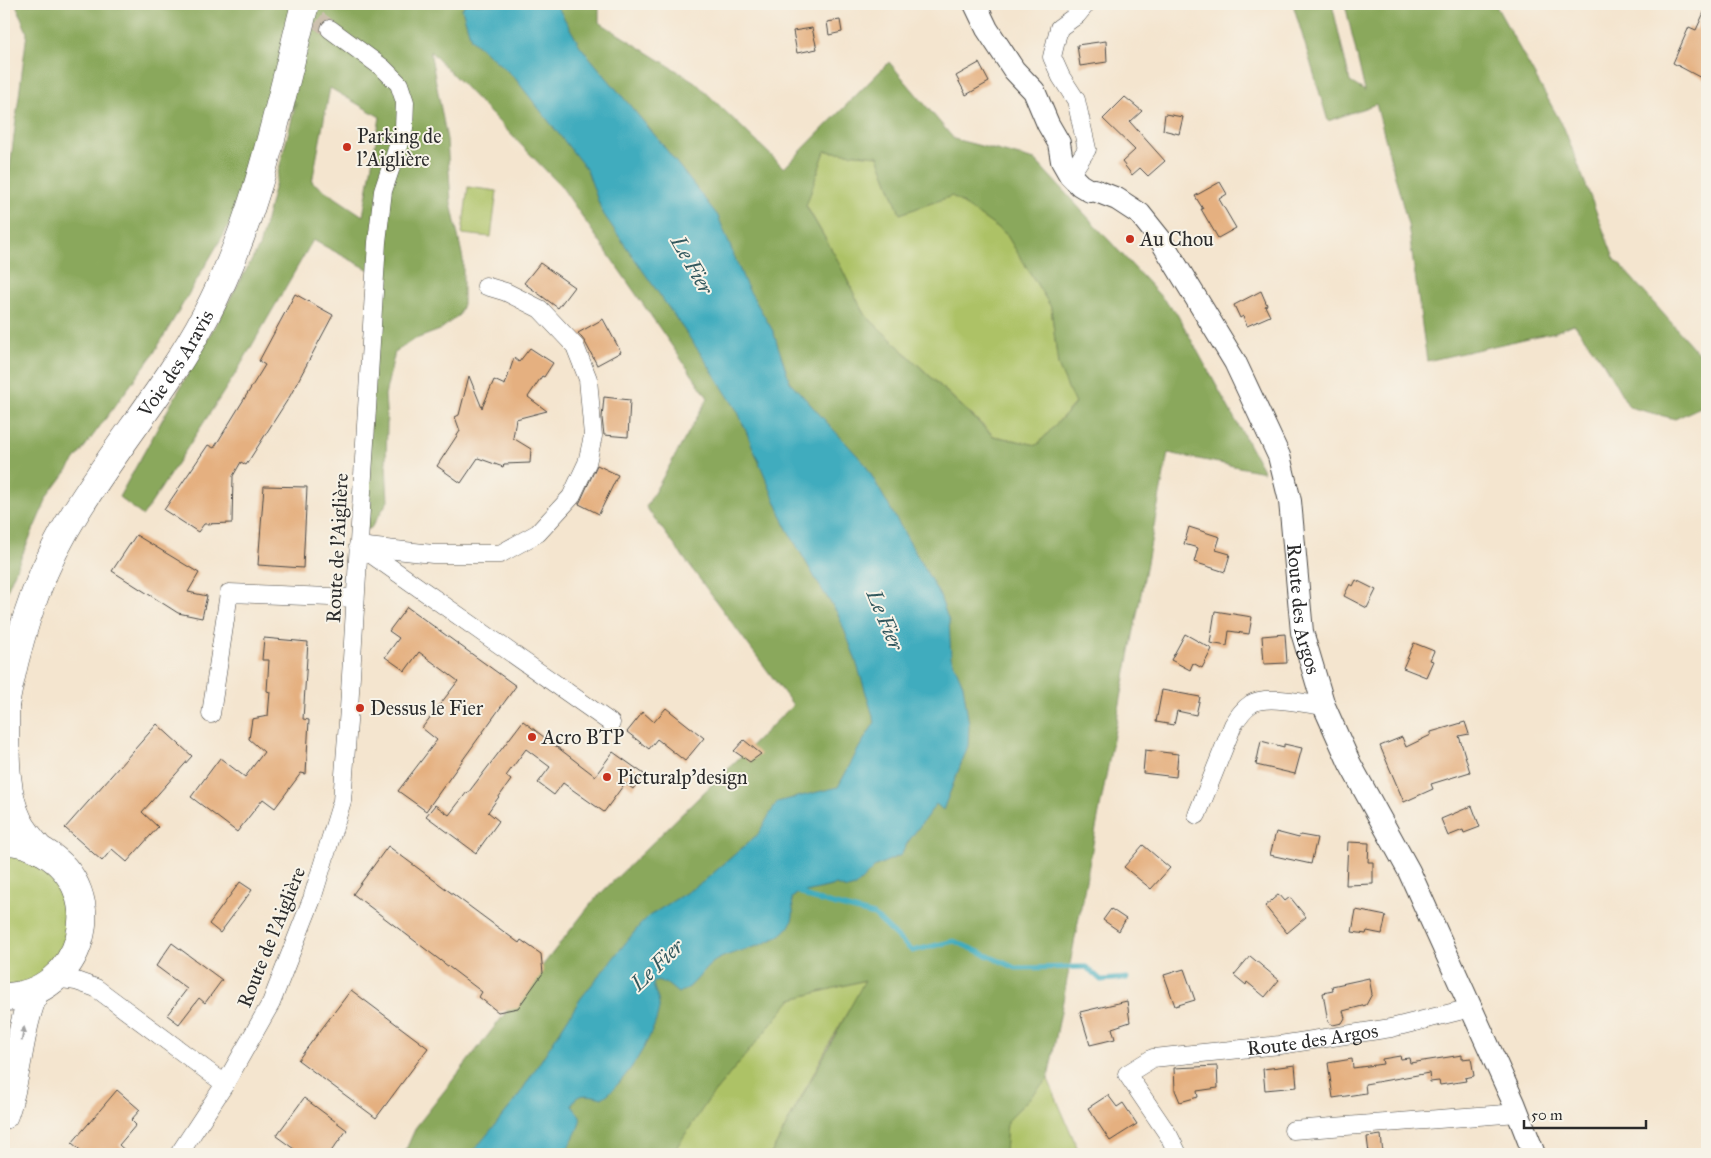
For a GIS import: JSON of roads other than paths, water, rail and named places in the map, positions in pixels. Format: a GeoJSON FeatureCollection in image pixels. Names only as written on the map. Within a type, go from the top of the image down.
{"type":"FeatureCollection","features":[{"type":"Feature","properties":{"kind":"main road","name":"Voie des Aravis"},"geometry":{"type":"LineString","coordinates":[[40,850],[19,822],[10,801],[8,775],[4,707],[23,629],[44,571],[65,530],[180,359],[206,315],[230,263],[258,184],[305,4]]}},
{"type":"Feature","properties":{"kind":"main road"},"geometry":{"type":"LineString","coordinates":[[4,841],[20,843],[40,850],[62,866],[78,892],[82,914],[82,923],[75,950],[70,960],[45,985],[24,1026],[16,1074],[4,1115]]}},
{"type":"Feature","properties":{"kind":"main road"},"geometry":{"type":"LineString","coordinates":[[4,997],[16,997],[45,985]]}},
{"type":"Feature","properties":{"kind":"street","name":"Route des Argos"},"geometry":{"type":"LineString","coordinates":[[975,4],[986,29],[1014,70],[1034,91],[1048,124],[1047,139],[1052,157],[1066,168],[1080,185],[1090,191],[1090,196],[1123,210],[1140,214],[1160,239],[1235,362],[1279,456],[1290,501],[1302,632],[1324,706],[1350,764],[1409,871],[1518,1113],[1534,1154]]}},
{"type":"Feature","properties":{"kind":"street"},"geometry":{"type":"LineString","coordinates":[[1066,168],[1087,149],[1076,100],[1061,77],[1052,57],[1059,28],[1086,4]]}},
{"type":"Feature","properties":{"kind":"street","name":"Route de l'Aiglière"},"geometry":{"type":"LineString","coordinates":[[179,1154],[225,1084],[271,1004],[312,899],[342,801],[350,709],[358,546],[378,230],[383,191],[404,128],[405,102],[399,84],[383,68],[330,29]]}},
{"type":"Feature","properties":{"kind":"street"},"geometry":{"type":"LineString","coordinates":[[358,546],[433,554],[500,554],[538,533],[571,497],[587,463],[593,436],[588,379],[575,346],[540,309],[506,292],[486,286]]}},
{"type":"Feature","properties":{"kind":"street"},"geometry":{"type":"LineString","coordinates":[[358,546],[611,723]]}},
{"type":"Feature","properties":{"kind":"street"},"geometry":{"type":"LineString","coordinates":[[211,714],[229,593],[355,598]]}},
{"type":"Feature","properties":{"kind":"street"},"geometry":{"type":"LineString","coordinates":[[1197,815],[1233,724],[1252,703],[1265,699],[1324,706]]}},
{"type":"Feature","properties":{"kind":"street"},"geometry":{"type":"LineString","coordinates":[[75,950],[83,968],[96,988]]}},
{"type":"Feature","properties":{"kind":"street"},"geometry":{"type":"LineString","coordinates":[[45,985],[76,980],[96,988],[225,1084]]}},
{"type":"Feature","properties":{"kind":"street","name":"Route des Argos"},"geometry":{"type":"LineString","coordinates":[[1178,1154],[1169,1136],[1127,1074],[1153,1058],[1280,1045],[1473,1013]]}},
{"type":"Feature","properties":{"kind":"street"},"geometry":{"type":"LineString","coordinates":[[1321,1050],[1473,1013]]}},
{"type":"Feature","properties":{"kind":"street"},"geometry":{"type":"LineString","coordinates":[[1293,1130],[1518,1113]]}},
{"type":"Feature","properties":{"kind":"water","name":"Le Fier"},"geometry":{"type":"Polygon","coordinates":[[[465,4],[556,4],[580,46],[658,139],[718,216],[746,285],[773,331],[790,382],[865,464],[939,594],[949,621],[951,657],[963,685],[969,725],[968,746],[943,810],[936,804],[908,842],[901,855],[876,866],[855,887],[847,889],[836,885],[797,894],[792,898],[793,917],[789,927],[781,934],[760,945],[715,961],[684,991],[678,993],[667,984],[657,980],[653,983],[659,1002],[657,1019],[638,1058],[620,1082],[602,1098],[584,1095],[576,1098],[572,1106],[580,1116],[579,1124],[564,1154],[471,1154],[515,1101],[581,998],[640,925],[649,916],[703,882],[758,834],[777,802],[838,787],[875,722],[854,655],[838,614],[787,529],[738,412],[705,360],[602,212],[587,170],[514,77],[471,39],[462,9],[465,4]]]}},
{"type":"Feature","properties":{"kind":"waterway"},"geometry":{"type":"LineString","coordinates":[[796,890],[810,898],[874,915],[912,951],[954,941],[1016,968],[1086,967],[1101,980],[1127,978]]}},
{"type":"Feature","properties":{"kind":"tunnel"},"geometry":{"type":"LineString","coordinates":[[296,4],[330,29]]}},
{"type":"Feature","properties":{"kind":"place","name":"Parking de l'Aiglière"},"geometry":{"type":"Point","coordinates":[347,147]}},
{"type":"Feature","properties":{"kind":"place","name":"Au Chou"},"geometry":{"type":"Point","coordinates":[1130,239]}},
{"type":"Feature","properties":{"kind":"place","name":"Dessus le Fier"},"geometry":{"type":"Point","coordinates":[360,708]}},
{"type":"Feature","properties":{"kind":"place","name":"Acro BTP"},"geometry":{"type":"Point","coordinates":[532,737]}},
{"type":"Feature","properties":{"kind":"place","name":"Picturalp'design"},"geometry":{"type":"Point","coordinates":[607,777]}}]}
